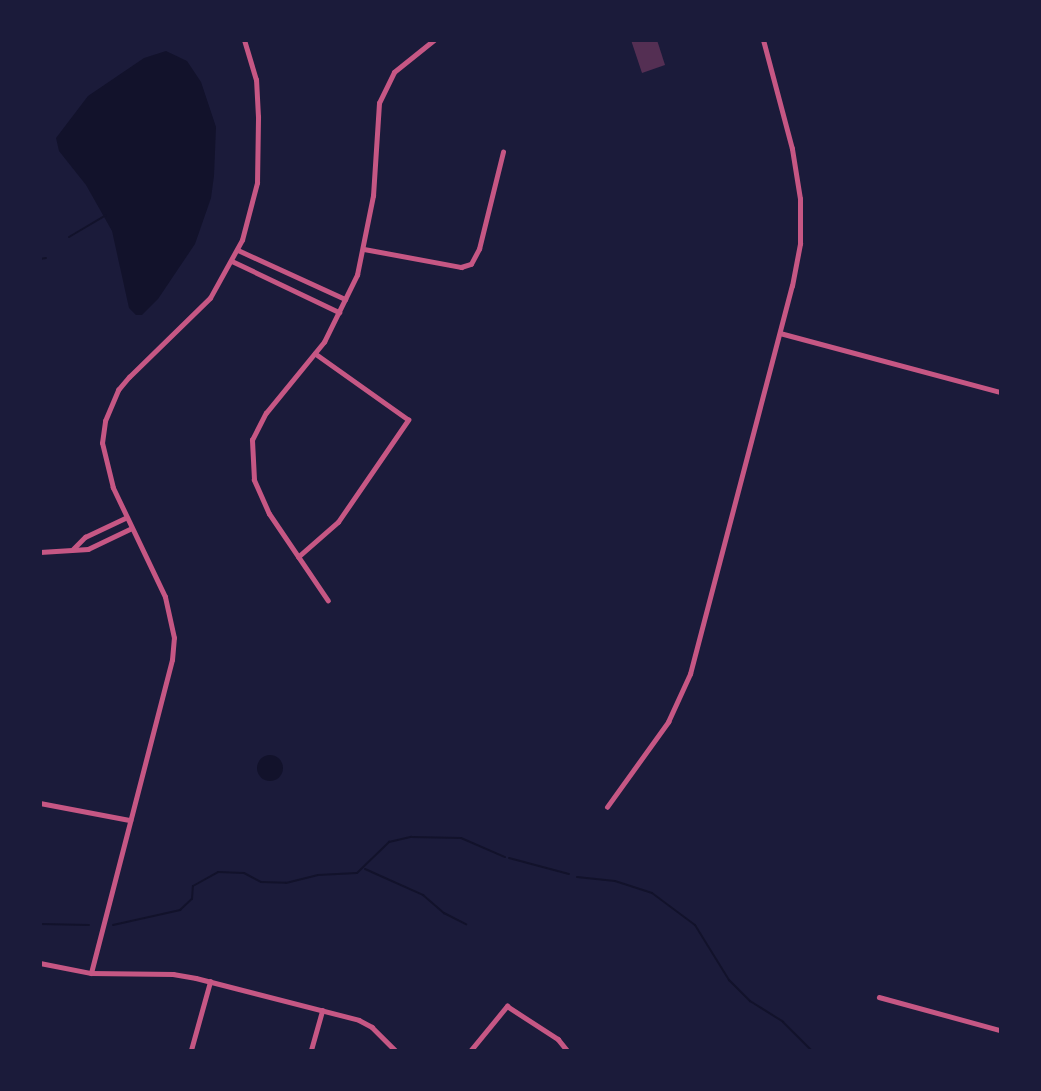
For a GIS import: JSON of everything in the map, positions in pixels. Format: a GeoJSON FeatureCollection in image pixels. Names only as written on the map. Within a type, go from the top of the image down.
{"type":"FeatureCollection","features":[{"type":"Feature","properties":{"kind":"street"},"geometry":{"type":"LineString","coordinates":[[91,973],[172,660],[174,638],[165,597],[125,518],[104,454],[105,421],[110,408],[129,377],[210,298],[238,250],[257,183],[256,80],[244,40]]}},
{"type":"Feature","properties":{"kind":"street"},"geometry":{"type":"LineString","coordinates":[[328,602],[269,514],[254,480],[252,440],[266,413],[315,354],[345,299],[364,249],[374,196],[379,104],[394,72],[434,40]]}},
{"type":"Feature","properties":{"kind":"street"},"geometry":{"type":"LineString","coordinates":[[607,807],[668,722],[690,675],[780,333],[800,244],[800,199],[792,149],[763,40]]}},
{"type":"Feature","properties":{"kind":"street"},"geometry":{"type":"LineString","coordinates":[[364,249],[461,267],[471,264],[479,249],[503,152]]}},
{"type":"Feature","properties":{"kind":"street"},"geometry":{"type":"LineString","coordinates":[[238,250],[345,299]]}},
{"type":"Feature","properties":{"kind":"street"},"geometry":{"type":"LineString","coordinates":[[232,261],[339,312]]}},
{"type":"Feature","properties":{"kind":"street"},"geometry":{"type":"LineString","coordinates":[[780,333],[1000,392]]}},
{"type":"Feature","properties":{"kind":"street"},"geometry":{"type":"LineString","coordinates":[[298,557],[338,522],[408,420],[315,354]]}},
{"type":"Feature","properties":{"kind":"street"},"geometry":{"type":"LineString","coordinates":[[73,549],[86,537],[125,518]]}},
{"type":"Feature","properties":{"kind":"street"},"geometry":{"type":"LineString","coordinates":[[40,552],[88,549],[130,529]]}},
{"type":"Feature","properties":{"kind":"street"},"geometry":{"type":"LineString","coordinates":[[40,803],[130,820]]}},
{"type":"Feature","properties":{"kind":"street"},"geometry":{"type":"LineString","coordinates":[[40,963],[91,973],[172,974],[210,982],[322,1011],[372,1027],[395,1050]]}},
{"type":"Feature","properties":{"kind":"street"},"geometry":{"type":"LineString","coordinates":[[191,1050],[210,982]]}},
{"type":"Feature","properties":{"kind":"street"},"geometry":{"type":"LineString","coordinates":[[879,997],[1000,1030]]}},
{"type":"Feature","properties":{"kind":"street"},"geometry":{"type":"LineString","coordinates":[[471,1050],[507,1006],[558,1039],[567,1050]]}},
{"type":"Feature","properties":{"kind":"street"},"geometry":{"type":"LineString","coordinates":[[311,1050],[322,1011]]}},
{"type":"Feature","properties":{"kind":"shaded area"},"geometry":{"type":"Polygon","coordinates":[[[166,51],[187,61],[201,82],[216,127],[214,176],[211,198],[195,244],[158,299],[142,315],[136,315],[129,308],[112,231],[86,185],[59,151],[56,138],[88,96],[144,58],[166,51]]]}},
{"type":"Feature","properties":{"kind":"shaded area"},"geometry":{"type":"Polygon","coordinates":[[[270,755],[279,759],[283,768],[279,777],[270,781],[261,777],[257,768],[261,759],[270,755]]]}},
{"type":"Feature","properties":{"kind":"building"},"geometry":{"type":"Polygon","coordinates":[[[631,40],[657,40],[665,65],[642,73],[631,40]]]}},
{"type":"Feature","properties":{"kind":"waterway"},"geometry":{"type":"LineString","coordinates":[[69,237],[106,215]]}},
{"type":"Feature","properties":{"kind":"waterway"},"geometry":{"type":"LineString","coordinates":[[40,259],[46,258]]}},
{"type":"Feature","properties":{"kind":"waterway"},"geometry":{"type":"LineString","coordinates":[[113,925],[180,910],[192,899],[193,886],[218,872],[244,873],[261,882],[286,883],[318,875],[357,873],[389,842],[411,837],[461,838],[505,857]]}},
{"type":"Feature","properties":{"kind":"waterway"},"geometry":{"type":"LineString","coordinates":[[509,858],[569,874]]}},
{"type":"Feature","properties":{"kind":"waterway"},"geometry":{"type":"LineString","coordinates":[[365,869],[423,895],[444,913],[466,924]]}},
{"type":"Feature","properties":{"kind":"waterway"},"geometry":{"type":"LineString","coordinates":[[577,877],[615,881],[652,893],[695,925],[729,980],[750,1001],[783,1022],[811,1050]]}},
{"type":"Feature","properties":{"kind":"waterway"},"geometry":{"type":"LineString","coordinates":[[40,924],[89,925]]}}]}
